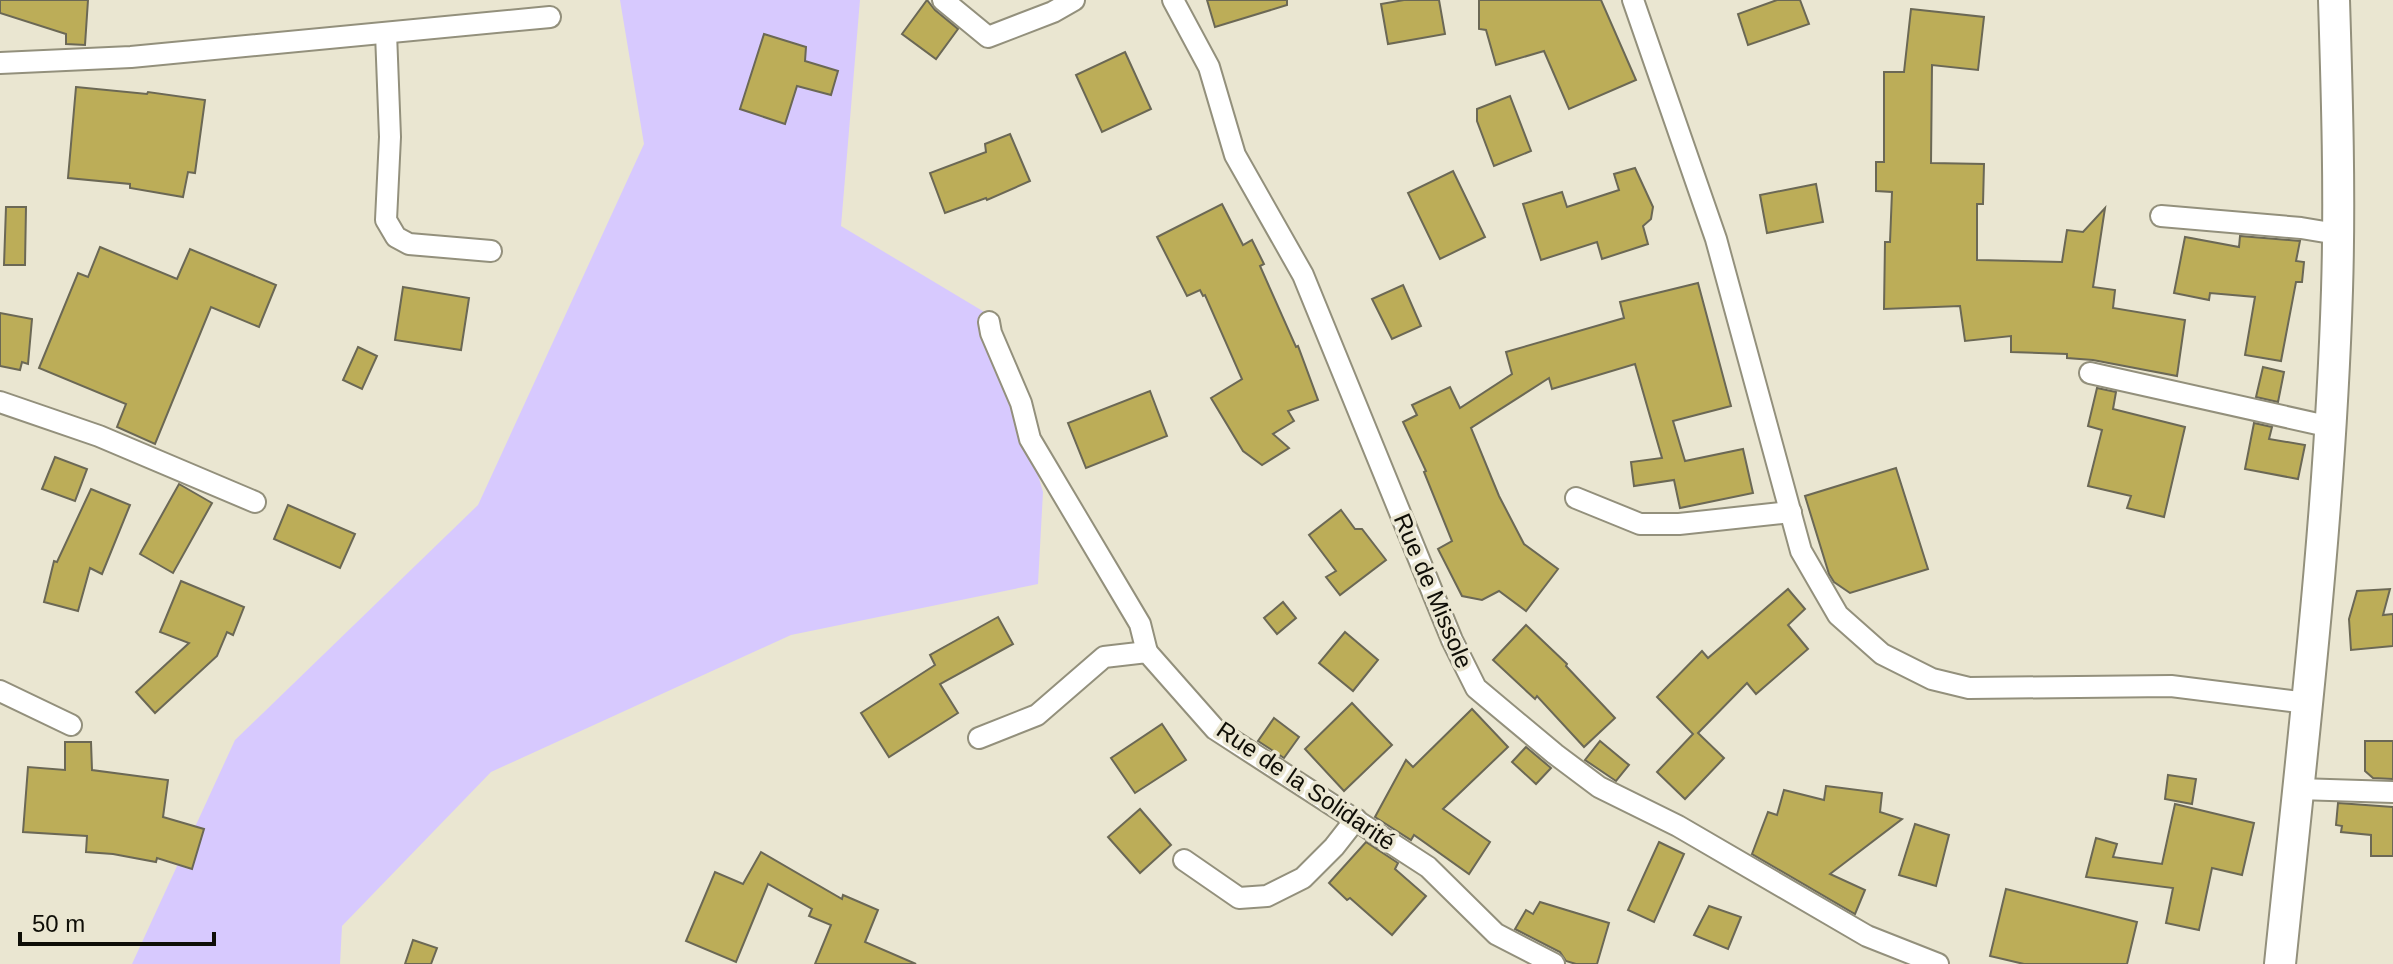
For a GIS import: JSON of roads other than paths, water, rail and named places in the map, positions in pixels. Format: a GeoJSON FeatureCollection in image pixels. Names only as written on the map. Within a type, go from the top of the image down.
{"type":"FeatureCollection","features":[{"type":"Feature","properties":{"kind":"street"},"geometry":{"type":"LineString","coordinates":[[943,0],[988,37],[1053,12],[1074,0]]}},
{"type":"Feature","properties":{"kind":"street","name":"Rue de Missole"},"geometry":{"type":"LineString","coordinates":[[1173,0],[1209,67],[1235,155],[1303,275],[1452,640],[1476,688],[1599,787],[1678,826],[1867,936],[1938,964]]}},
{"type":"Feature","properties":{"kind":"street"},"geometry":{"type":"LineString","coordinates":[[1633,0],[1716,239],[1801,551],[1838,615],[1882,654],[1932,679],[1969,688],[2171,686],[2307,703]]}},
{"type":"Feature","properties":{"kind":"street"},"geometry":{"type":"LineString","coordinates":[[2280,964],[2331,427],[2337,288],[2334,0]]}},
{"type":"Feature","properties":{"kind":"street"},"geometry":{"type":"LineString","coordinates":[[0,63],[131,57],[550,17]]}},
{"type":"Feature","properties":{"kind":"street"},"geometry":{"type":"LineString","coordinates":[[386,33],[390,137],[386,220],[396,237],[409,244],[491,251]]}},
{"type":"Feature","properties":{"kind":"street"},"geometry":{"type":"LineString","coordinates":[[2161,216],[2337,234]]}},
{"type":"Feature","properties":{"kind":"street"},"geometry":{"type":"LineString","coordinates":[[979,738],[1037,715],[1104,657],[1147,652],[1140,624],[1030,439],[1021,403],[989,322]]}},
{"type":"Feature","properties":{"kind":"street"},"geometry":{"type":"LineString","coordinates":[[2090,373],[2331,427]]}},
{"type":"Feature","properties":{"kind":"street"},"geometry":{"type":"LineString","coordinates":[[0,402],[99,436],[255,502]]}},
{"type":"Feature","properties":{"kind":"street"},"geometry":{"type":"LineString","coordinates":[[1576,498],[1640,524],[1679,524],[1791,512]]}},
{"type":"Feature","properties":{"kind":"street","name":"Rue de la Solidarité"},"geometry":{"type":"LineString","coordinates":[[1147,652],[1215,729],[1428,867],[1496,934],[1554,964]]}},
{"type":"Feature","properties":{"kind":"street"},"geometry":{"type":"LineString","coordinates":[[0,691],[71,725]]}},
{"type":"Feature","properties":{"kind":"street"},"geometry":{"type":"LineString","coordinates":[[2298,789],[2393,792]]}},
{"type":"Feature","properties":{"kind":"street"},"geometry":{"type":"LineString","coordinates":[[1184,860],[1239,898],[1267,896],[1303,878],[1356,819]]}}]}
